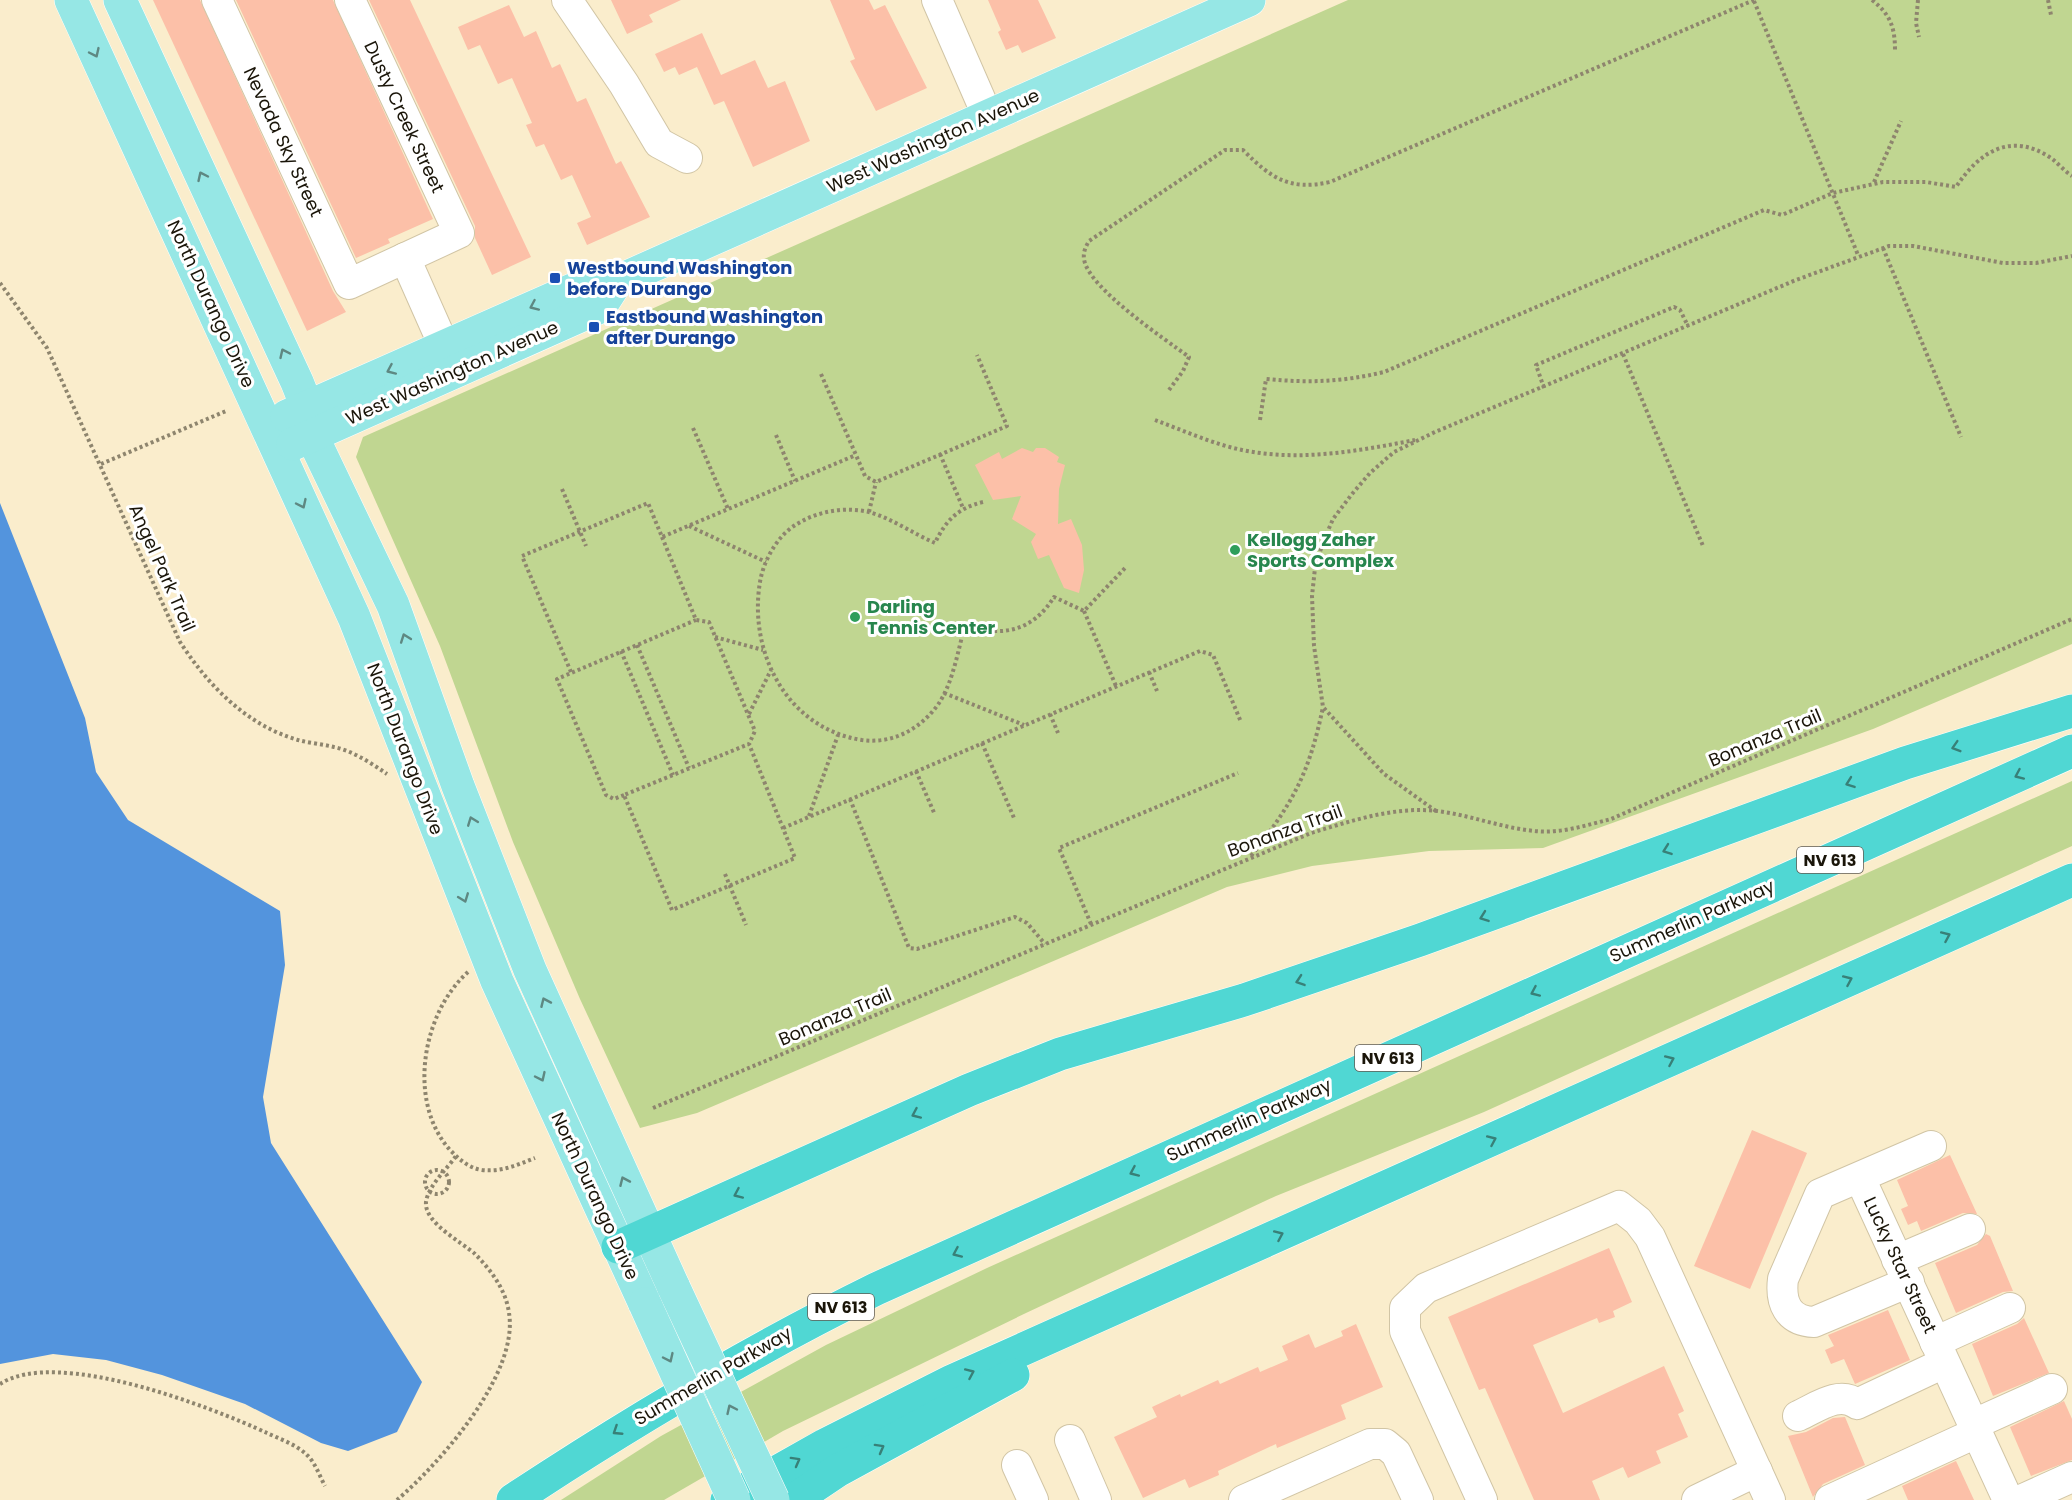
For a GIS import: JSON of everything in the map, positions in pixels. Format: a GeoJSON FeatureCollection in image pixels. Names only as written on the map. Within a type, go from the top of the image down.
{"type":"FeatureCollection","features":[{"type":"Feature","properties":{"kind":"highway"},"geometry":{"type":"LineString","coordinates":[[618,1247],[969,1090],[1060,1054],[1244,1000],[1420,940],[1905,763],[2072,711]]}},
{"type":"Feature","properties":{"kind":"highway","name":"Summerlin Parkway"},"geometry":{"type":"LineString","coordinates":[[513,1500],[627,1425],[756,1351],[876,1289],[2072,751]]}},
{"type":"Feature","properties":{"kind":"highway"},"geometry":{"type":"LineString","coordinates":[[727,1500],[825,1444],[952,1381],[2072,880]]}},
{"type":"Feature","properties":{"kind":"highway"},"geometry":{"type":"LineString","coordinates":[[794,1500],[837,1471],[1225,1258]]}},
{"type":"Feature","properties":{"kind":"main road","name":"North Durango Drive"},"geometry":{"type":"LineString","coordinates":[[71,0],[354,617],[497,981],[734,1500]]}},
{"type":"Feature","properties":{"kind":"main road","name":"North Durango Drive"},"geometry":{"type":"LineString","coordinates":[[120,0],[393,605],[458,786],[530,970],[648,1234],[773,1500]]}},
{"type":"Feature","properties":{"kind":"main road","name":"West Washington Avenue"},"geometry":{"type":"LineString","coordinates":[[310,421],[444,346],[588,283],[616,282],[1249,0]]}},
{"type":"Feature","properties":{"kind":"main road","name":"West Washington Avenue"},"geometry":{"type":"LineString","coordinates":[[272,438],[310,421],[600,308],[616,282]]}},
{"type":"Feature","properties":{"kind":"street","name":"Nevada Sky Street"},"geometry":{"type":"LineString","coordinates":[[217,0],[349,284],[405,258]]}},
{"type":"Feature","properties":{"kind":"street","name":"Dusty Creek Street"},"geometry":{"type":"LineString","coordinates":[[350,0],[459,233],[405,258]]}},
{"type":"Feature","properties":{"kind":"street"},"geometry":{"type":"LineString","coordinates":[[567,0],[624,84],[659,143],[687,158]]}},
{"type":"Feature","properties":{"kind":"street"},"geometry":{"type":"LineString","coordinates":[[937,0],[988,117]]}},
{"type":"Feature","properties":{"kind":"street"},"geometry":{"type":"LineString","coordinates":[[405,258],[444,346]]}},
{"type":"Feature","properties":{"kind":"street"},"geometry":{"type":"LineString","coordinates":[[1860,1178],[1931,1146]]}},
{"type":"Feature","properties":{"kind":"street","name":"Lucky Star Street"},"geometry":{"type":"LineString","coordinates":[[1903,1271],[1814,1323],[1797,1318],[1783,1306],[1783,1279],[1820,1194],[1860,1178],[1903,1271],[1974,1429],[2008,1500]]}},
{"type":"Feature","properties":{"kind":"street"},"geometry":{"type":"LineString","coordinates":[[1482,1500],[1404,1331],[1405,1308],[1426,1288],[1619,1206],[1638,1221],[1650,1237],[1770,1500]]}},
{"type":"Feature","properties":{"kind":"street"},"geometry":{"type":"LineString","coordinates":[[1903,1271],[1970,1229]]}},
{"type":"Feature","properties":{"kind":"street"},"geometry":{"type":"LineString","coordinates":[[1798,1416],[1838,1398],[1849,1398],[1857,1404],[2010,1308]]}},
{"type":"Feature","properties":{"kind":"street"},"geometry":{"type":"LineString","coordinates":[[1830,1500],[2052,1389]]}},
{"type":"Feature","properties":{"kind":"street"},"geometry":{"type":"LineString","coordinates":[[1070,1440],[1095,1500]]}},
{"type":"Feature","properties":{"kind":"street"},"geometry":{"type":"LineString","coordinates":[[1244,1500],[1370,1444],[1385,1444],[1396,1454],[1418,1500]]}},
{"type":"Feature","properties":{"kind":"street"},"geometry":{"type":"LineString","coordinates":[[1017,1465],[1033,1500]]}},
{"type":"Feature","properties":{"kind":"street"},"geometry":{"type":"LineString","coordinates":[[1696,1500],[1757,1471]]}},
{"type":"Feature","properties":{"kind":"street"},"geometry":{"type":"LineString","coordinates":[[2021,1500],[2072,1477]]}},
{"type":"Feature","properties":{"kind":"path"},"geometry":{"type":"LineString","coordinates":[[1169,390],[1183,371],[1189,357],[1147,329],[1125,309],[1088,268],[1083,259],[1085,249],[1089,241],[1225,150],[1243,150],[1267,172],[1293,185],[1310,186],[1330,182],[1754,0],[1858,255]]}},
{"type":"Feature","properties":{"kind":"path"},"geometry":{"type":"LineString","coordinates":[[1872,0],[1890,19],[1895,31],[1895,50]]}},
{"type":"Feature","properties":{"kind":"path"},"geometry":{"type":"LineString","coordinates":[[1918,0],[1916,23],[1918,37]]}},
{"type":"Feature","properties":{"kind":"path"},"geometry":{"type":"LineString","coordinates":[[2048,0],[2052,15]]}},
{"type":"Feature","properties":{"kind":"path"},"geometry":{"type":"LineString","coordinates":[[1874,183],[1901,121]]}},
{"type":"Feature","properties":{"kind":"path"},"geometry":{"type":"LineString","coordinates":[[1260,420],[1266,379],[1310,383],[1355,379],[1384,372],[1764,210],[1782,215],[1833,193],[1874,183],[1926,182],[1956,186],[1977,159],[1993,150],[2024,146],[2052,159],[2072,176]]}},
{"type":"Feature","properties":{"kind":"path"},"geometry":{"type":"LineString","coordinates":[[1250,857],[1282,817],[1298,791],[1317,737],[1323,707],[1314,646],[1312,596],[1315,568],[1323,542],[1334,519],[1370,473],[1394,452],[1420,439],[1858,255],[1883,248],[1913,246],[2003,263],[2036,262],[2072,256]]}},
{"type":"Feature","properties":{"kind":"path"},"geometry":{"type":"LineString","coordinates":[[1883,248],[1962,437]]}},
{"type":"Feature","properties":{"kind":"path","name":"Angel Park Trail"},"geometry":{"type":"LineString","coordinates":[[0,283],[47,348],[180,642],[208,682],[239,709],[278,732],[297,740],[350,752],[387,774]]}},
{"type":"Feature","properties":{"kind":"path"},"geometry":{"type":"LineString","coordinates":[[1544,388],[1536,365],[1674,307],[1680,310],[1688,326]]}},
{"type":"Feature","properties":{"kind":"path"},"geometry":{"type":"LineString","coordinates":[[1623,354],[1703,546]]}},
{"type":"Feature","properties":{"kind":"path"},"geometry":{"type":"LineString","coordinates":[[876,482],[1007,426],[977,356]]}},
{"type":"Feature","properties":{"kind":"path"},"geometry":{"type":"LineString","coordinates":[[821,375],[865,476],[876,482]]}},
{"type":"Feature","properties":{"kind":"path"},"geometry":{"type":"LineString","coordinates":[[101,464],[226,411]]}},
{"type":"Feature","properties":{"kind":"path"},"geometry":{"type":"LineString","coordinates":[[1155,420],[1243,450],[1284,454],[1346,453],[1420,439]]}},
{"type":"Feature","properties":{"kind":"path"},"geometry":{"type":"LineString","coordinates":[[693,428],[728,509]]}},
{"type":"Feature","properties":{"kind":"path"},"geometry":{"type":"LineString","coordinates":[[776,435],[795,481]]}},
{"type":"Feature","properties":{"kind":"path"},"geometry":{"type":"LineString","coordinates":[[940,454],[963,508]]}},
{"type":"Feature","properties":{"kind":"path"},"geometry":{"type":"LineString","coordinates":[[662,537],[856,455]]}},
{"type":"Feature","properties":{"kind":"path"},"geometry":{"type":"LineString","coordinates":[[869,512],[876,482]]}},
{"type":"Feature","properties":{"kind":"path"},"geometry":{"type":"LineString","coordinates":[[562,489],[586,546]]}},
{"type":"Feature","properties":{"kind":"path"},"geometry":{"type":"LineString","coordinates":[[983,502],[963,508],[948,520],[935,543],[869,512],[829,511],[815,514],[786,532],[766,562],[761,575],[757,610],[764,650],[771,670],[796,705],[812,721],[838,735],[870,741],[902,735],[926,718],[944,693],[966,625],[997,633],[1010,630],[1040,615],[1054,597],[1084,611],[1116,686]]}},
{"type":"Feature","properties":{"kind":"path"},"geometry":{"type":"LineString","coordinates":[[571,672],[522,555],[648,503],[696,620]]}},
{"type":"Feature","properties":{"kind":"path"},"geometry":{"type":"LineString","coordinates":[[689,526],[766,562]]}},
{"type":"Feature","properties":{"kind":"path"},"geometry":{"type":"LineString","coordinates":[[1084,611],[1125,568]]}},
{"type":"Feature","properties":{"kind":"path","name":"Bonanza Trail"},"geometry":{"type":"LineString","coordinates":[[653,1108],[1311,833],[1355,819],[1401,812],[1437,811],[1537,832],[1568,829],[1611,819],[2072,619]]}},
{"type":"Feature","properties":{"kind":"path"},"geometry":{"type":"LineString","coordinates":[[696,620],[709,622],[755,731],[749,744],[614,799],[606,795],[557,679],[621,651],[696,620]]}},
{"type":"Feature","properties":{"kind":"path"},"geometry":{"type":"LineString","coordinates":[[715,637],[764,650]]}},
{"type":"Feature","properties":{"kind":"path"},"geometry":{"type":"LineString","coordinates":[[637,645],[689,768]]}},
{"type":"Feature","properties":{"kind":"path"},"geometry":{"type":"LineString","coordinates":[[621,651],[673,775]]}},
{"type":"Feature","properties":{"kind":"path"},"geometry":{"type":"LineString","coordinates":[[783,828],[1200,651],[1213,655],[1241,722]]}},
{"type":"Feature","properties":{"kind":"path"},"geometry":{"type":"LineString","coordinates":[[748,715],[771,670]]}},
{"type":"Feature","properties":{"kind":"path"},"geometry":{"type":"LineString","coordinates":[[1149,672],[1157,691]]}},
{"type":"Feature","properties":{"kind":"path"},"geometry":{"type":"LineString","coordinates":[[944,693],[1025,725]]}},
{"type":"Feature","properties":{"kind":"path"},"geometry":{"type":"LineString","coordinates":[[1323,707],[1384,774],[1437,811]]}},
{"type":"Feature","properties":{"kind":"path"},"geometry":{"type":"LineString","coordinates":[[1050,714],[1058,733]]}},
{"type":"Feature","properties":{"kind":"path"},"geometry":{"type":"LineString","coordinates":[[808,817],[838,735]]}},
{"type":"Feature","properties":{"kind":"path"},"geometry":{"type":"LineString","coordinates":[[982,743],[1014,818]]}},
{"type":"Feature","properties":{"kind":"path"},"geometry":{"type":"LineString","coordinates":[[624,795],[672,910],[795,858],[749,744]]}},
{"type":"Feature","properties":{"kind":"path"},"geometry":{"type":"LineString","coordinates":[[916,771],[935,814]]}},
{"type":"Feature","properties":{"kind":"path"},"geometry":{"type":"LineString","coordinates":[[1091,924],[1059,848],[1238,773]]}},
{"type":"Feature","properties":{"kind":"path"},"geometry":{"type":"LineString","coordinates":[[850,799],[909,948],[917,949],[1015,917],[1027,923],[1045,944]]}},
{"type":"Feature","properties":{"kind":"path"},"geometry":{"type":"LineString","coordinates":[[724,874],[746,925]]}},
{"type":"Feature","properties":{"kind":"path"},"geometry":{"type":"LineString","coordinates":[[468,972],[444,1000],[435,1022],[424,1085],[427,1109],[435,1130],[465,1164],[480,1170],[504,1170],[535,1158]]}},
{"type":"Feature","properties":{"kind":"path"},"geometry":{"type":"LineString","coordinates":[[397,1500],[435,1466],[472,1417],[498,1369],[510,1333],[509,1313],[503,1292],[474,1253],[444,1231],[433,1218],[426,1202],[429,1192],[456,1156]]}},
{"type":"Feature","properties":{"kind":"path"},"geometry":{"type":"LineString","coordinates":[[437,1170],[445,1173],[449,1180],[445,1191],[437,1195],[429,1192],[425,1186],[427,1174],[437,1170]]}},
{"type":"Feature","properties":{"kind":"path"},"geometry":{"type":"LineString","coordinates":[[0,1384],[24,1375],[53,1372],[102,1378],[156,1391],[238,1420],[282,1440],[308,1455],[326,1486]]}},
{"type":"Feature","properties":{"kind":"green space","name":"Kellogg Zaher Sports Complex"},"geometry":{"type":"Polygon","coordinates":[[[1348,0],[2072,0],[2072,644],[1873,729],[1543,848],[1429,851],[1312,866],[1227,887],[697,1113],[640,1128],[580,999],[513,842],[440,646],[356,457],[363,437],[1348,0]]]}},
{"type":"Feature","properties":{"kind":"green space"},"geometry":{"type":"Polygon","coordinates":[[[2072,781],[2072,846],[1484,1112],[1276,1196],[1026,1313],[783,1431],[664,1500],[561,1500],[661,1436],[826,1345],[987,1268],[2072,781]]]}},
{"type":"Feature","properties":{"kind":"water"},"geometry":{"type":"Polygon","coordinates":[[[0,503],[85,718],[96,772],[128,820],[280,911],[285,965],[263,1097],[271,1143],[422,1382],[397,1432],[348,1451],[321,1443],[245,1404],[162,1375],[106,1360],[53,1354],[0,1364],[0,503]]]}},
{"type":"Feature","properties":{"kind":"building"},"geometry":{"type":"Polygon","coordinates":[[[153,0],[200,0],[333,291],[346,312],[307,331],[153,0]]]}},
{"type":"Feature","properties":{"kind":"building"},"geometry":{"type":"Polygon","coordinates":[[[236,0],[333,0],[433,219],[388,239],[390,243],[356,258],[236,0]]]}},
{"type":"Feature","properties":{"kind":"building"},"geometry":{"type":"Polygon","coordinates":[[[369,0],[410,0],[531,257],[492,275],[475,238],[475,226],[369,0]]]}},
{"type":"Feature","properties":{"kind":"building"},"geometry":{"type":"Polygon","coordinates":[[[611,0],[681,0],[649,15],[653,22],[627,34],[611,0]]]}},
{"type":"Feature","properties":{"kind":"building"},"geometry":{"type":"Polygon","coordinates":[[[830,0],[869,0],[874,10],[885,5],[927,88],[876,111],[850,61],[855,59],[830,0]]]}},
{"type":"Feature","properties":{"kind":"building"},"geometry":{"type":"Polygon","coordinates":[[[988,0],[1038,0],[1056,38],[1022,53],[1018,45],[1006,50],[998,32],[1001,30],[988,0]]]}},
{"type":"Feature","properties":{"kind":"building"},"geometry":{"type":"Polygon","coordinates":[[[509,5],[524,37],[536,31],[552,68],[560,64],[577,102],[586,98],[616,164],[621,161],[650,217],[587,245],[577,223],[591,217],[572,175],[561,180],[544,144],[536,147],[526,125],[532,123],[512,78],[498,84],[480,45],[468,50],[458,27],[509,5]]]}},
{"type":"Feature","properties":{"kind":"building"},"geometry":{"type":"Polygon","coordinates":[[[702,33],[721,75],[755,60],[768,88],[785,81],[810,141],[753,167],[724,101],[714,105],[697,67],[679,75],[675,67],[664,72],[655,54],[702,33]]]}},
{"type":"Feature","properties":{"kind":"building"},"geometry":{"type":"Polygon","coordinates":[[[1022,448],[1033,452],[1036,448],[1045,448],[1059,457],[1057,462],[1065,465],[1059,489],[1058,524],[1071,519],[1082,545],[1084,570],[1079,593],[1064,588],[1049,555],[1038,559],[1031,542],[1036,534],[1012,519],[1021,496],[993,500],[975,465],[999,452],[1002,459],[1022,448]]]}},
{"type":"Feature","properties":{"kind":"building"},"geometry":{"type":"Polygon","coordinates":[[[1752,1130],[1807,1153],[1750,1289],[1694,1266],[1752,1130]]]}},
{"type":"Feature","properties":{"kind":"building"},"geometry":{"type":"Polygon","coordinates":[[[1950,1155],[1977,1214],[1963,1213],[1921,1231],[1917,1221],[1908,1225],[1901,1209],[1908,1206],[1897,1180],[1950,1155]]]}},
{"type":"Feature","properties":{"kind":"building"},"geometry":{"type":"Polygon","coordinates":[[[1986,1234],[1990,1236],[2013,1291],[2003,1292],[1956,1313],[1935,1263],[1977,1245],[1986,1234]]]}},
{"type":"Feature","properties":{"kind":"building"},"geometry":{"type":"Polygon","coordinates":[[[1609,1248],[1632,1302],[1613,1311],[1615,1317],[1599,1323],[1597,1318],[1533,1345],[1563,1413],[1664,1366],[1684,1411],[1678,1414],[1688,1437],[1656,1451],[1661,1463],[1628,1478],[1623,1467],[1592,1481],[1600,1500],[1534,1500],[1485,1388],[1479,1390],[1448,1317],[1609,1248]]]}},
{"type":"Feature","properties":{"kind":"building"},"geometry":{"type":"Polygon","coordinates":[[[1888,1310],[1910,1360],[1855,1384],[1844,1359],[1831,1364],[1825,1350],[1834,1346],[1828,1335],[1888,1310]]]}},
{"type":"Feature","properties":{"kind":"building"},"geometry":{"type":"Polygon","coordinates":[[[2024,1318],[2049,1373],[1993,1396],[1972,1344],[2017,1324],[2024,1318]]]}},
{"type":"Feature","properties":{"kind":"building"},"geometry":{"type":"Polygon","coordinates":[[[1356,1324],[1383,1387],[1341,1405],[1346,1419],[1277,1448],[1276,1444],[1218,1471],[1219,1475],[1189,1488],[1185,1479],[1143,1498],[1114,1437],[1157,1417],[1152,1407],[1180,1394],[1181,1397],[1218,1380],[1220,1384],[1258,1367],[1260,1372],[1288,1360],[1282,1346],[1309,1334],[1315,1348],[1343,1336],[1341,1331],[1356,1324]]]}},
{"type":"Feature","properties":{"kind":"building"},"geometry":{"type":"Polygon","coordinates":[[[2064,1401],[2072,1419],[2072,1460],[2031,1476],[2010,1427],[2064,1401]]]}},
{"type":"Feature","properties":{"kind":"building"},"geometry":{"type":"Polygon","coordinates":[[[1845,1417],[1865,1465],[1823,1484],[1813,1497],[1788,1436],[1806,1432],[1833,1418],[1845,1417]]]}},
{"type":"Feature","properties":{"kind":"building"},"geometry":{"type":"Polygon","coordinates":[[[1956,1461],[1974,1500],[1908,1500],[1902,1486],[1956,1461]]]}},
{"type":"Feature","properties":{"kind":"place","name":"Westbound Washington before Durango"},"geometry":{"type":"Point","coordinates":[555,278]}},
{"type":"Feature","properties":{"kind":"place","name":"Eastbound Washington after Durango"},"geometry":{"type":"Point","coordinates":[594,327]}},
{"type":"Feature","properties":{"kind":"place","name":"Kellogg Zaher Sports Complex"},"geometry":{"type":"Point","coordinates":[1235,550]}},
{"type":"Feature","properties":{"kind":"place","name":"Darling Tennis Center"},"geometry":{"type":"Point","coordinates":[855,617]}}]}
